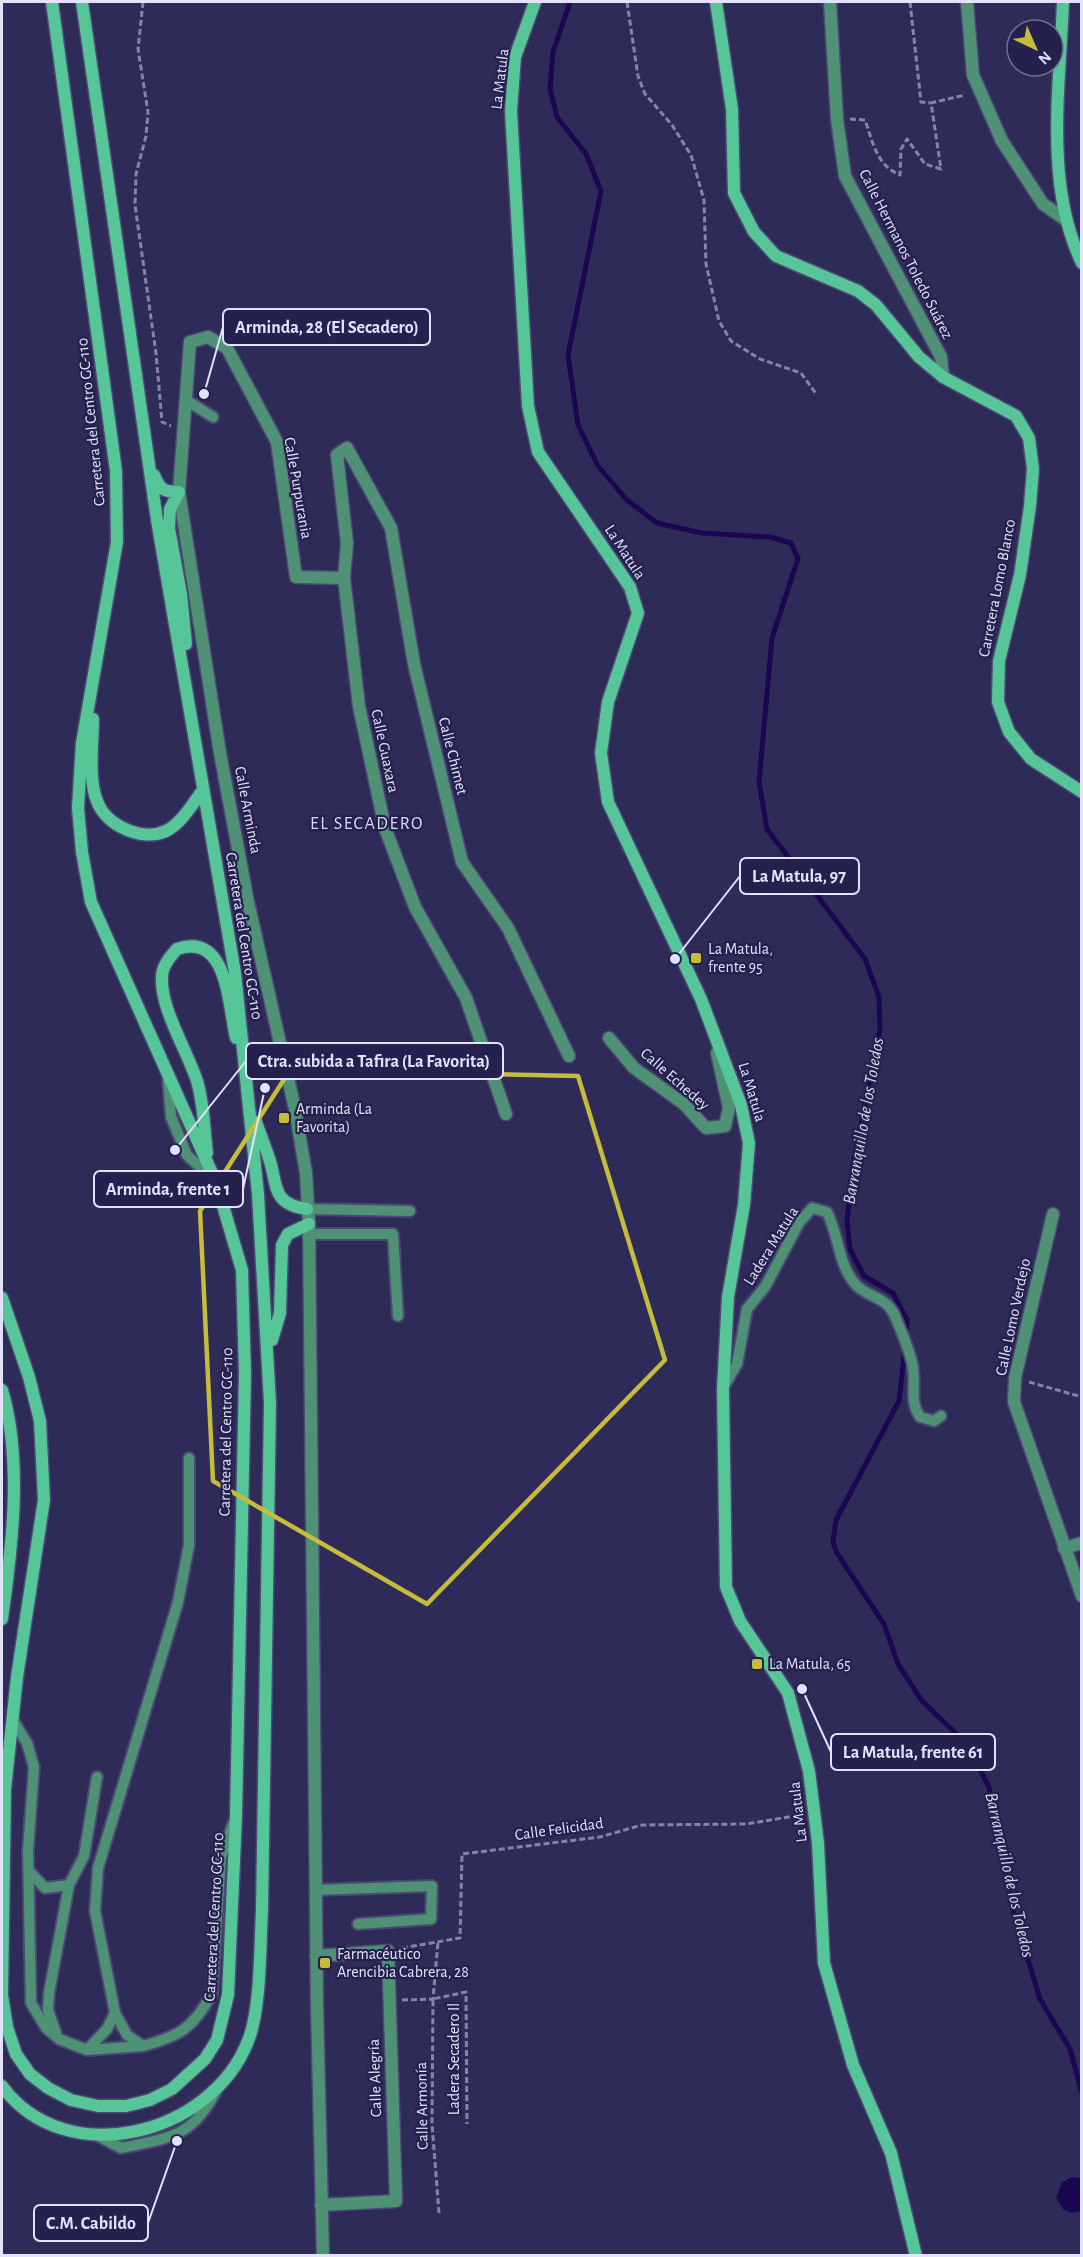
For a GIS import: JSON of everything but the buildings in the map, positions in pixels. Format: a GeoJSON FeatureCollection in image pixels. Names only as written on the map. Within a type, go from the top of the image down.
{"type":"FeatureCollection","features":[{"type":"Feature","properties":{"kind":"main road","name":"Carretera del Centro GC-110"},"geometry":{"type":"LineString","coordinates":[[2,1298],[29,1377],[40,1421],[44,1500],[5,1789],[2,1995],[7,2027],[21,2060],[30,2074],[48,2088],[70,2100],[98,2106],[126,2106],[150,2100],[172,2090],[189,2075],[217,2040],[228,1995],[236,1816],[245,1373],[242,1270],[216,1182],[91,903],[78,808],[82,743],[117,542],[116,471],[52,2]]}},
{"type":"Feature","properties":{"kind":"main road"},"geometry":{"type":"LineString","coordinates":[[82,2],[147,460],[194,729]]}},
{"type":"Feature","properties":{"kind":"main road","name":"La Matula"},"geometry":{"type":"LineString","coordinates":[[535,2],[515,57],[511,111],[528,406],[538,452],[630,587],[638,613],[608,702],[601,753],[608,802],[710,1019],[741,1105],[749,1143],[744,1205],[729,1298],[723,1389],[726,1587],[740,1621],[788,1693],[809,1771],[824,1963],[853,2065],[891,2153],[916,2256]]}},
{"type":"Feature","properties":{"kind":"main road","name":"Carretera Lomo Blanco"},"geometry":{"type":"LineString","coordinates":[[716,2],[732,109],[734,193],[754,232],[776,256],[858,291],[876,305],[919,357],[943,377],[1016,416],[1029,438],[1033,469],[1030,506],[1020,575],[999,662],[998,702],[1009,732],[1031,759],[1082,792]]}},
{"type":"Feature","properties":{"kind":"main road"},"geometry":{"type":"LineString","coordinates":[[1063,2],[1058,154],[1066,220],[1082,263]]}},
{"type":"Feature","properties":{"kind":"main road"},"geometry":{"type":"LineString","coordinates":[[147,460],[159,488],[166,492],[179,492],[170,509],[169,528],[181,594],[194,729]]}},
{"type":"Feature","properties":{"kind":"main road"},"geometry":{"type":"LineString","coordinates":[[92,690],[93,774],[97,801],[111,819],[129,831],[147,835],[167,831],[183,817],[203,790]]}},
{"type":"Feature","properties":{"kind":"main road","name":"Carretera del Centro GC-110"},"geometry":{"type":"LineString","coordinates":[[2,2086],[14,2102],[41,2121],[72,2132],[129,2133],[167,2123],[188,2111],[219,2085],[241,2058],[249,2039],[257,1988],[262,1886],[269,1350],[249,1103],[235,973],[194,729]]}},
{"type":"Feature","properties":{"kind":"main road"},"geometry":{"type":"LineString","coordinates":[[209,1167],[203,1105],[197,1081],[163,995],[162,976],[165,965],[177,949],[196,945],[207,949],[220,964],[249,1103],[270,1160],[276,1191],[284,1201],[307,1209]]}},
{"type":"Feature","properties":{"kind":"main road"},"geometry":{"type":"LineString","coordinates":[[269,1350],[280,1313],[282,1245],[288,1234],[309,1229]]}},
{"type":"Feature","properties":{"kind":"main road"},"geometry":{"type":"LineString","coordinates":[[2,1390],[10,1417],[13,1460],[13,1497],[2,1619]]}},
{"type":"Feature","properties":{"kind":"street","name":"Calle Hermanos Toledo Suárez"},"geometry":{"type":"LineString","coordinates":[[830,2],[837,119],[845,176],[941,357],[943,377]]}},
{"type":"Feature","properties":{"kind":"street"},"geometry":{"type":"LineString","coordinates":[[967,2],[973,75],[1002,141],[1043,204],[1066,220]]}},
{"type":"Feature","properties":{"kind":"street","name":"Calle Purpurania"},"geometry":{"type":"LineString","coordinates":[[190,342],[208,337],[227,348],[277,442],[296,577],[344,578]]}},
{"type":"Feature","properties":{"kind":"street","name":"Calle Arminda"},"geometry":{"type":"LineString","coordinates":[[190,342],[179,492],[235,833],[295,1109],[306,1173],[309,1229],[316,1956],[323,2256]]}},
{"type":"Feature","properties":{"kind":"street","name":"Calle Guaxara"},"geometry":{"type":"LineString","coordinates":[[347,448],[337,456],[347,543],[344,578],[359,706],[385,828],[415,907],[466,998],[506,1114]]}},
{"type":"Feature","properties":{"kind":"street","name":"Calle Chimet"},"geometry":{"type":"LineString","coordinates":[[347,448],[392,528],[414,664],[462,862],[508,928],[569,1056]]}},
{"type":"Feature","properties":{"kind":"street","name":"Calle Echedey"},"geometry":{"type":"LineString","coordinates":[[609,1038],[634,1068],[684,1104],[706,1128],[725,1126],[729,1108],[710,1019]]}},
{"type":"Feature","properties":{"kind":"street","name":"Calle Lomo Verdejo"},"geometry":{"type":"LineString","coordinates":[[1053,1214],[1015,1378],[1014,1402],[1018,1419],[1082,1596]]}},
{"type":"Feature","properties":{"kind":"street"},"geometry":{"type":"LineString","coordinates":[[1064,1548],[1082,1543]]}},
{"type":"Feature","properties":{"kind":"street"},"geometry":{"type":"LineString","coordinates":[[316,1956],[388,1951]]}},
{"type":"Feature","properties":{"kind":"street","name":"Calle Alegría"},"geometry":{"type":"LineString","coordinates":[[321,2205],[396,2201],[388,1951]]}},
{"type":"Feature","properties":{"kind":"lane"},"geometry":{"type":"LineString","coordinates":[[186,400],[213,417]]}},
{"type":"Feature","properties":{"kind":"lane"},"geometry":{"type":"LineString","coordinates":[[168,1074],[171,1117],[187,1155],[216,1182]]}},
{"type":"Feature","properties":{"kind":"lane","name":"Ladera Matula"},"geometry":{"type":"LineString","coordinates":[[723,1389],[737,1364],[747,1309],[765,1287],[799,1223],[812,1208],[827,1212],[834,1225],[840,1254],[857,1285],[888,1303],[894,1314],[914,1367],[912,1406],[920,1417],[934,1421],[941,1416]]}},
{"type":"Feature","properties":{"kind":"lane"},"geometry":{"type":"LineString","coordinates":[[307,1209],[410,1211]]}},
{"type":"Feature","properties":{"kind":"lane"},"geometry":{"type":"LineString","coordinates":[[309,1229],[393,1234],[398,1316]]}},
{"type":"Feature","properties":{"kind":"lane"},"geometry":{"type":"LineString","coordinates":[[143,2046],[127,2035],[116,2013],[95,1911],[98,1868],[178,1602],[189,1545],[189,1458]]}},
{"type":"Feature","properties":{"kind":"lane"},"geometry":{"type":"LineString","coordinates":[[13,1720],[27,1743],[34,1767],[29,1871],[31,2003],[46,2028],[59,2039],[87,2050],[143,2046],[174,2037],[189,2027],[202,2011],[212,1994],[220,1857],[236,1816]]}},
{"type":"Feature","properties":{"kind":"lane"},"geometry":{"type":"LineString","coordinates":[[59,2039],[48,2010],[69,1885],[84,1856],[97,1777]]}},
{"type":"Feature","properties":{"kind":"lane"},"geometry":{"type":"LineString","coordinates":[[29,1871],[45,1888],[69,1885]]}},
{"type":"Feature","properties":{"kind":"lane"},"geometry":{"type":"LineString","coordinates":[[315,1890],[432,1886],[431,1919],[358,1924]]}},
{"type":"Feature","properties":{"kind":"lane"},"geometry":{"type":"LineString","coordinates":[[87,2050],[107,2029],[116,2013]]}},
{"type":"Feature","properties":{"kind":"path"},"geometry":{"type":"LineString","coordinates":[[143,2],[138,49],[148,112],[146,136],[136,174],[135,205],[156,353],[162,422],[183,432]]}},
{"type":"Feature","properties":{"kind":"path"},"geometry":{"type":"LineString","coordinates":[[627,2],[638,76],[645,94],[672,125],[691,155],[704,200],[706,264],[719,321],[731,341],[760,359],[801,373],[818,395]]}},
{"type":"Feature","properties":{"kind":"path"},"geometry":{"type":"LineString","coordinates":[[910,2],[921,102],[931,103],[980,91]]}},
{"type":"Feature","properties":{"kind":"path"},"geometry":{"type":"LineString","coordinates":[[837,119],[865,120],[877,155],[888,170],[900,175],[901,148],[907,139],[925,164],[941,169],[931,103]]}},
{"type":"Feature","properties":{"kind":"path"},"geometry":{"type":"LineString","coordinates":[[1015,1378],[1082,1397]]}},
{"type":"Feature","properties":{"kind":"path","name":"Calle Felicidad"},"geometry":{"type":"LineString","coordinates":[[438,1942],[460,1938],[462,1854],[600,1838],[642,1825],[746,1824],[814,1813]]}},
{"type":"Feature","properties":{"kind":"path"},"geometry":{"type":"LineString","coordinates":[[388,1951],[438,1942]]}},
{"type":"Feature","properties":{"kind":"path","name":"Calle Armonía"},"geometry":{"type":"LineString","coordinates":[[438,1942],[433,1999],[432,2124],[439,2213]]}},
{"type":"Feature","properties":{"kind":"path","name":"Ladera Secadero Il"},"geometry":{"type":"LineString","coordinates":[[433,1999],[466,1992],[466,2124]]}},
{"type":"Feature","properties":{"kind":"path"},"geometry":{"type":"LineString","coordinates":[[389,2000],[433,1999]]}},
{"type":"Feature","properties":{"kind":"path"},"geometry":{"type":"LineString","coordinates":[[1082,2047],[1082,2063]]}},
{"type":"Feature","properties":{"kind":"highlighted area"},"geometry":{"type":"Polygon","coordinates":[[[290,1070],[578,1076],[665,1360],[427,1604],[213,1481],[200,1211],[290,1070]]]}},
{"type":"Feature","properties":{"kind":"shaded area"},"geometry":{"type":"Polygon","coordinates":[[[1072,2177],[1081,2178],[1081,2211],[1072,2213],[1063,2209],[1056,2198],[1062,2182],[1072,2177]]]}},
{"type":"Feature","properties":{"kind":"waterway","name":"Barranquillo de los Toledos"},"geometry":{"type":"LineString","coordinates":[[570,2],[553,52],[550,89],[557,117],[586,154],[601,191],[568,355],[578,425],[598,466],[627,500],[657,523],[702,533],[770,537],[791,543],[798,559],[772,638],[759,782],[767,829],[865,959],[879,997],[880,1030],[853,1164],[847,1221],[850,1249],[864,1276],[893,1293],[907,1320],[906,1335]]}},
{"type":"Feature","properties":{"kind":"waterway","name":"Barranquillo de los Toledos"},"geometry":{"type":"LineString","coordinates":[[905,1348],[899,1401],[836,1520],[833,1542],[837,1553],[884,1624],[898,1664],[922,1701],[966,1743],[989,1787],[1013,1910],[1040,1999],[1070,2049],[1082,2093]]}},
{"type":"Feature","properties":{"kind":"place","name":"Arminda, 28 (El Secadero)"},"geometry":{"type":"Point","coordinates":[204,394]}},
{"type":"Feature","properties":{"kind":"place","name":"La Matula, frente 95"},"geometry":{"type":"Point","coordinates":[696,958]}},
{"type":"Feature","properties":{"kind":"place","name":"La Matula, 97"},"geometry":{"type":"Point","coordinates":[675,959]}},
{"type":"Feature","properties":{"kind":"place","name":"Arminda, frente 1"},"geometry":{"type":"Point","coordinates":[265,1088]}},
{"type":"Feature","properties":{"kind":"place","name":"Arminda (La Favorita)"},"geometry":{"type":"Point","coordinates":[284,1118]}},
{"type":"Feature","properties":{"kind":"place","name":"Ctra. subida a Tafira (La Favorita)"},"geometry":{"type":"Point","coordinates":[175,1150]}},
{"type":"Feature","properties":{"kind":"place","name":"La Matula, 65"},"geometry":{"type":"Point","coordinates":[757,1664]}},
{"type":"Feature","properties":{"kind":"place","name":"La Matula, frente 61"},"geometry":{"type":"Point","coordinates":[802,1689]}},
{"type":"Feature","properties":{"kind":"place","name":"Farmacéutico Arencibia Cabrera, 28"},"geometry":{"type":"Point","coordinates":[325,1963]}},
{"type":"Feature","properties":{"kind":"place","name":"C.M. Cabildo"},"geometry":{"type":"Point","coordinates":[177,2141]}},
{"type":"Feature","properties":{"kind":"district","name":"EL SECADERO"},"geometry":{"type":"Point","coordinates":[367,824]}}]}
